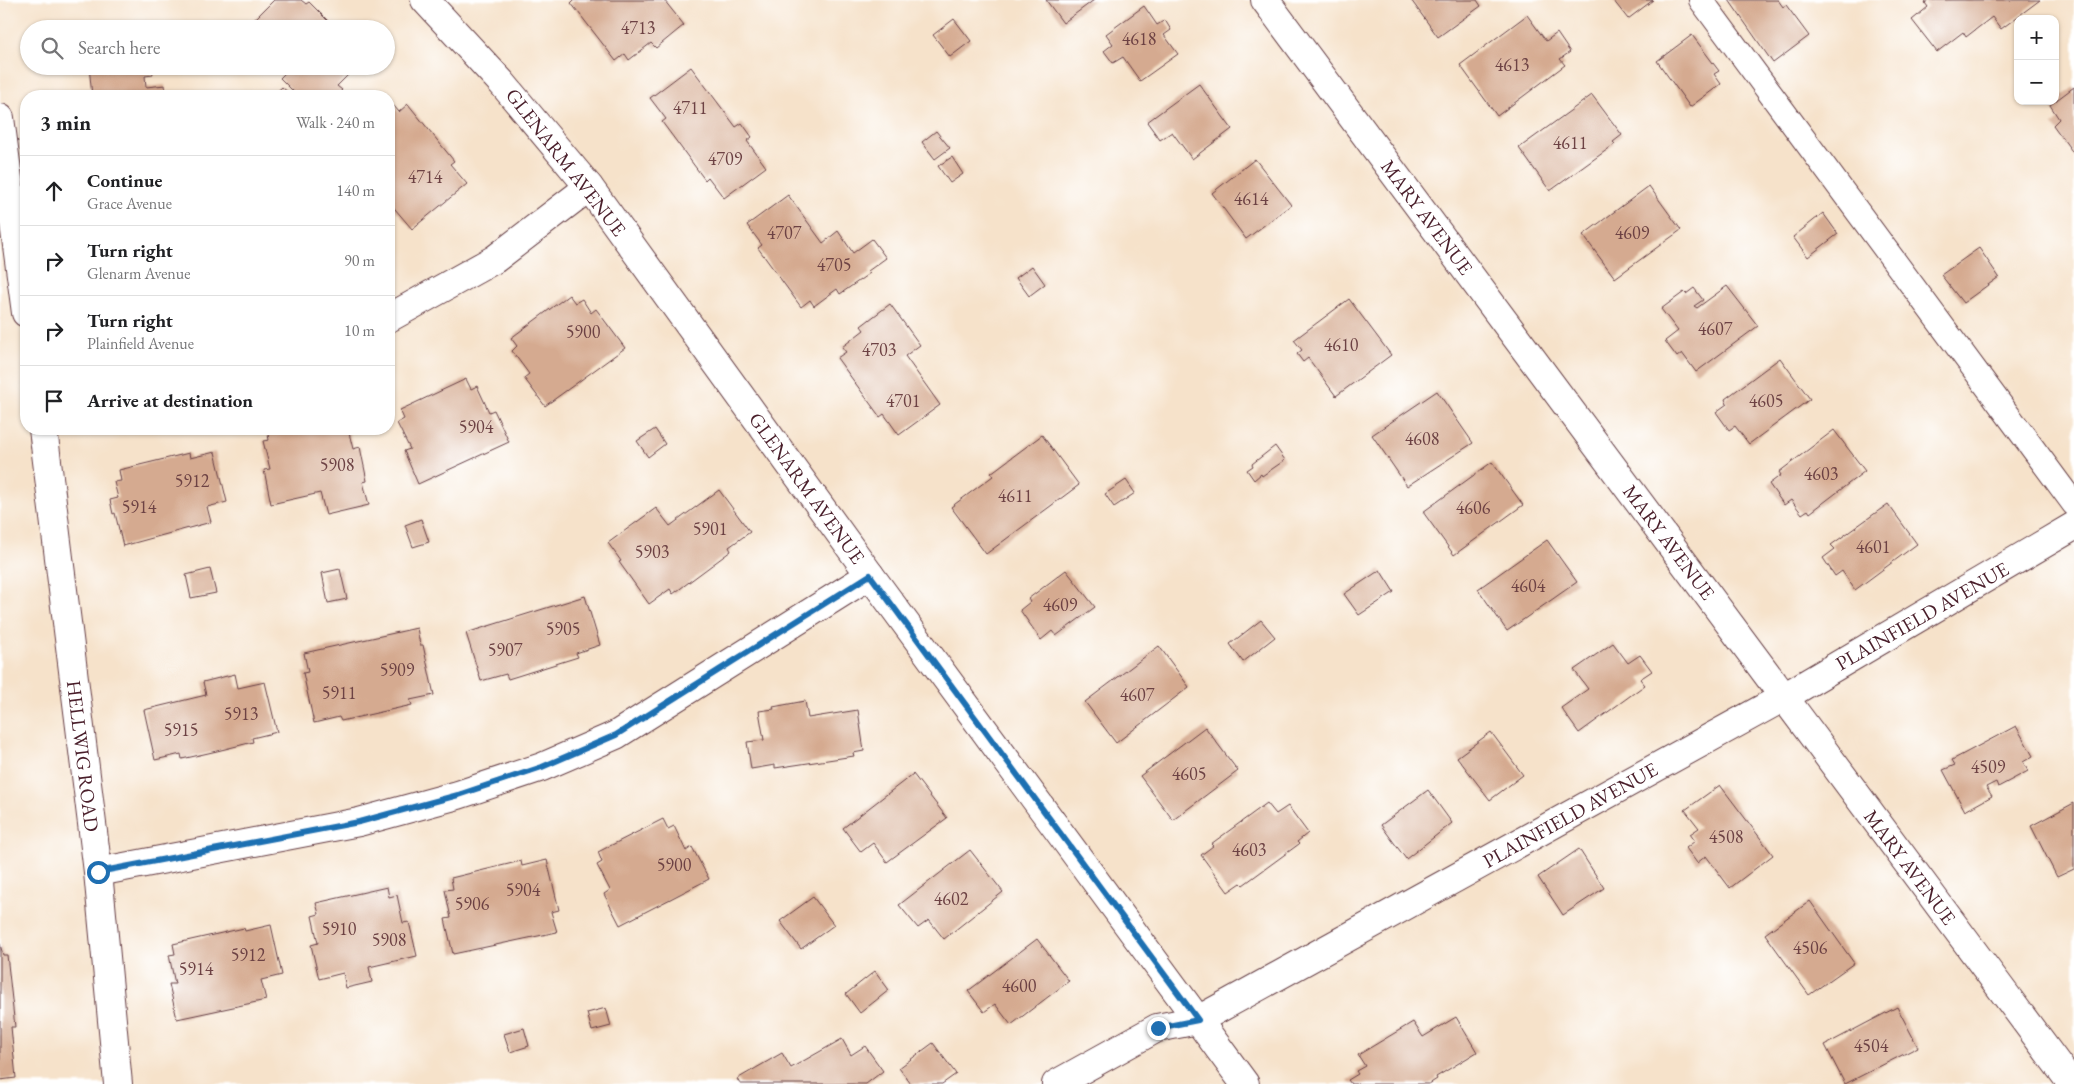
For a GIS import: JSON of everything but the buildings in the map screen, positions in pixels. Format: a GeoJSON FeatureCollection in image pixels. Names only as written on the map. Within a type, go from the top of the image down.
{"type":"FeatureCollection","features":[{"type":"Feature","properties":{"kind":"street","name":"GLENARM AVENUE"},"geometry":{"type":"LineString","coordinates":[[425,0],[502,83],[589,188],[870,575],[1245,1084]]}},
{"type":"Feature","properties":{"kind":"street","name":"MARY AVENUE"},"geometry":{"type":"LineString","coordinates":[[1265,0],[2072,1084]]}},
{"type":"Feature","properties":{"kind":"street"},"geometry":{"type":"LineString","coordinates":[[0,118],[20,273]]}},
{"type":"Feature","properties":{"kind":"street"},"geometry":{"type":"LineString","coordinates":[[395,315],[495,259],[589,188]]}},
{"type":"Feature","properties":{"kind":"street","name":"HELLWIG ROAD"},"geometry":{"type":"LineString","coordinates":[[44,435],[98,872],[118,1084]]}},
{"type":"Feature","properties":{"kind":"street","name":"PLAINFIELD AVENUE"},"geometry":{"type":"LineString","coordinates":[[1056,1084],[1158,1028],[1198,1020],[1784,697],[2074,526]]}},
{"type":"Feature","properties":{"kind":"street"},"geometry":{"type":"LineString","coordinates":[[98,872],[359,822],[458,795],[542,767],[616,735],[870,575]]}},
{"type":"Feature","properties":{"kind":"lane"},"geometry":{"type":"LineString","coordinates":[[1701,0],[2074,504]]}},
{"type":"Feature","properties":{"kind":"route"},"geometry":{"type":"LineString","coordinates":[[98,872],[359,822],[458,795],[542,767],[616,735],[870,575],[1198,1020],[1158,1028]]}}]}
